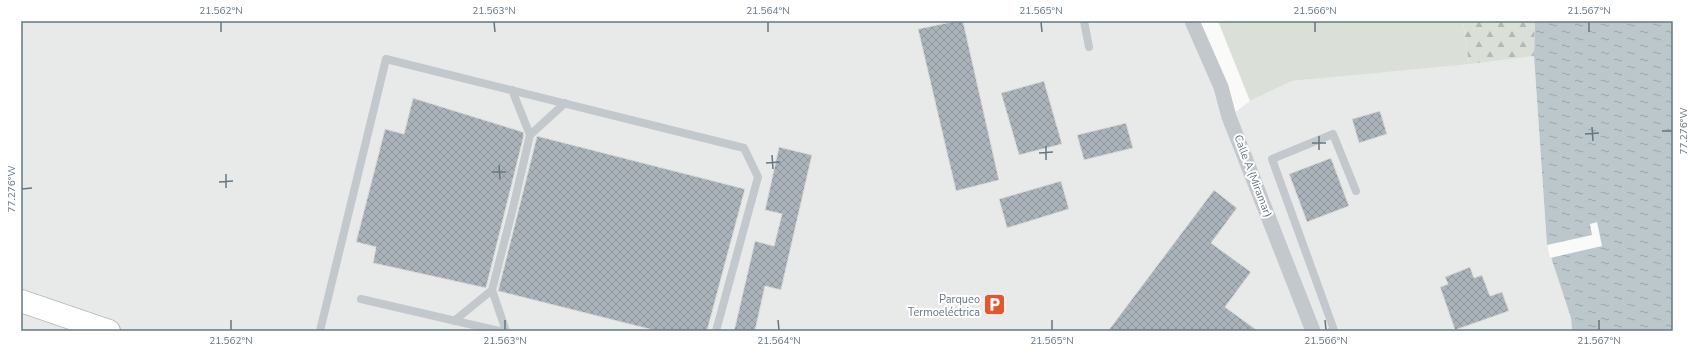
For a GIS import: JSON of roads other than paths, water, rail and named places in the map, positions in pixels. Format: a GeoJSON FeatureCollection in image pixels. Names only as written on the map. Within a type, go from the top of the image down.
{"type":"FeatureCollection","features":[{"type":"Feature","properties":{"kind":"main road"},"geometry":{"type":"LineString","coordinates":[[21,301],[109,331]]}},
{"type":"Feature","properties":{"kind":"street","name":"Calle A (Miramar)"},"geometry":{"type":"LineString","coordinates":[[1192,21],[1221,87],[1229,117],[1313,331]]}},
{"type":"Feature","properties":{"kind":"lane"},"geometry":{"type":"LineString","coordinates":[[1084,21],[1089,47]]}},
{"type":"Feature","properties":{"kind":"lane"},"geometry":{"type":"LineString","coordinates":[[320,331],[386,59],[744,148],[758,177],[716,331]]}},
{"type":"Feature","properties":{"kind":"lane"},"geometry":{"type":"LineString","coordinates":[[512,90],[530,135]]}},
{"type":"Feature","properties":{"kind":"lane"},"geometry":{"type":"LineString","coordinates":[[506,331],[492,290],[530,135],[565,103]]}},
{"type":"Feature","properties":{"kind":"lane"},"geometry":{"type":"LineString","coordinates":[[1331,331],[1334,330],[1272,159],[1333,134],[1356,191]]}},
{"type":"Feature","properties":{"kind":"lane"},"geometry":{"type":"LineString","coordinates":[[454,321],[492,290]]}},
{"type":"Feature","properties":{"kind":"lane"},"geometry":{"type":"LineString","coordinates":[[361,299],[499,331]]}},
{"type":"Feature","properties":{"kind":"water"},"geometry":{"type":"Polygon","coordinates":[[[1535,21],[1673,21],[1673,331],[1572,331],[1571,318],[1547,245],[1534,56],[1535,21]]]}},
{"type":"Feature","properties":{"kind":"place","name":"Parqueo Termoeléctrica"},"geometry":{"type":"Point","coordinates":[995,305]}}]}
